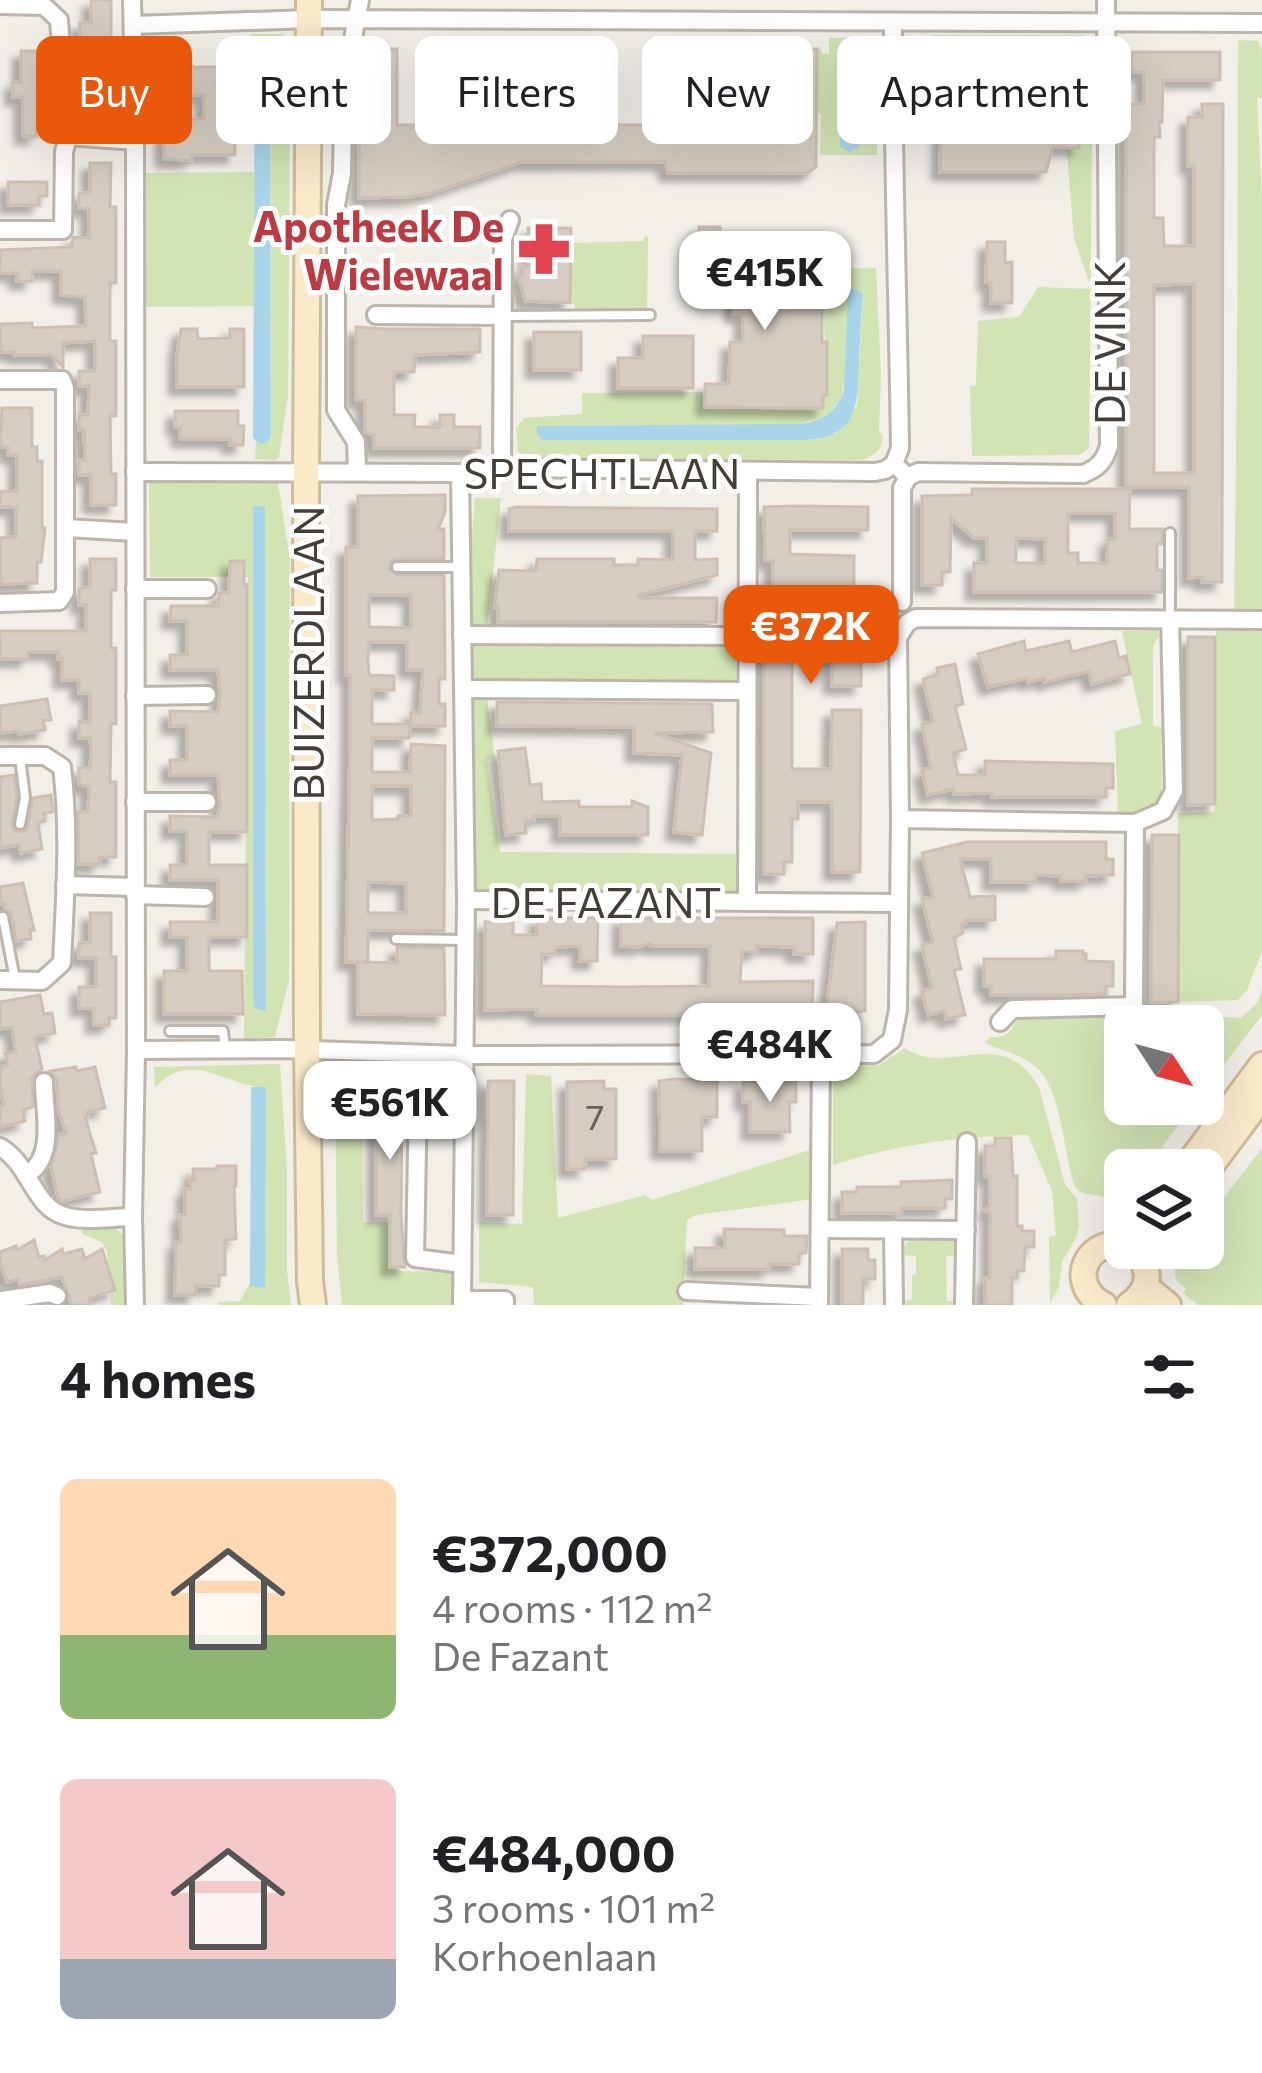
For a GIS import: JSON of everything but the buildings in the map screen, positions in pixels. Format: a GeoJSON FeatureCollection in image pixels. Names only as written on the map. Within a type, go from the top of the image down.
{"type":"FeatureCollection","features":[{"type":"Feature","properties":{"kind":"street"},"geometry":{"type":"LineString","coordinates":[[132,0],[133,36]]}},
{"type":"Feature","properties":{"kind":"street","name":"BUIZERDLAAN"},"geometry":{"type":"LineString","coordinates":[[357,471],[356,442],[336,410],[337,205],[343,103],[337,66],[352,44],[360,0]]}},
{"type":"Feature","properties":{"kind":"street"},"geometry":{"type":"LineString","coordinates":[[443,0],[443,20]]}},
{"type":"Feature","properties":{"kind":"street"},"geometry":{"type":"LineString","coordinates":[[609,0],[609,21]]}},
{"type":"Feature","properties":{"kind":"street"},"geometry":{"type":"LineString","coordinates":[[771,0],[771,21]]}},
{"type":"Feature","properties":{"kind":"street"},"geometry":{"type":"LineString","coordinates":[[937,0],[937,22]]}},
{"type":"Feature","properties":{"kind":"street"},"geometry":{"type":"LineString","coordinates":[[1106,0],[1106,23]]}},
{"type":"Feature","properties":{"kind":"street"},"geometry":{"type":"LineString","coordinates":[[0,5],[44,6],[59,20],[60,36]]}},
{"type":"Feature","properties":{"kind":"street"},"geometry":{"type":"LineString","coordinates":[[133,26],[309,10],[357,20],[1262,23]]}},
{"type":"Feature","properties":{"kind":"street","name":"BUIZERDLAAN"},"geometry":{"type":"LineString","coordinates":[[309,10],[307,1050],[313,1305]]}},
{"type":"Feature","properties":{"kind":"street"},"geometry":{"type":"LineString","coordinates":[[892,22],[900,448],[894,464],[908,477],[902,493],[902,602]]}},
{"type":"Feature","properties":{"kind":"street","name":"DE VINK"},"geometry":{"type":"LineString","coordinates":[[908,477],[918,472],[1083,474],[1104,460],[1108,446],[1106,23]]}},
{"type":"Feature","properties":{"kind":"street"},"geometry":{"type":"LineString","coordinates":[[0,230],[63,230],[66,144]]}},
{"type":"Feature","properties":{"kind":"street"},"geometry":{"type":"LineString","coordinates":[[135,144],[135,1305]]}},
{"type":"Feature","properties":{"kind":"street"},"geometry":{"type":"LineString","coordinates":[[502,468],[502,239],[510,220]]}},
{"type":"Feature","properties":{"kind":"street"},"geometry":{"type":"LineString","coordinates":[[376,314],[502,316]]}},
{"type":"Feature","properties":{"kind":"street"},"geometry":{"type":"LineString","coordinates":[[0,380],[62,380],[65,388],[65,592],[58,602],[0,603]]}},
{"type":"Feature","properties":{"kind":"street","name":"SPECHTLAAN"},"geometry":{"type":"LineString","coordinates":[[135,472],[460,473],[502,468],[875,472],[894,464]]}},
{"type":"Feature","properties":{"kind":"street","name":"DE FAZANT"},"geometry":{"type":"LineString","coordinates":[[747,902],[748,471]]}},
{"type":"Feature","properties":{"kind":"street","name":"DE FAZANT"},"geometry":{"type":"LineString","coordinates":[[460,473],[466,900],[462,1302]]}},
{"type":"Feature","properties":{"kind":"street"},"geometry":{"type":"LineString","coordinates":[[65,528],[135,532]]}},
{"type":"Feature","properties":{"kind":"street"},"geometry":{"type":"LineString","coordinates":[[135,589],[208,589]]}},
{"type":"Feature","properties":{"kind":"street"},"geometry":{"type":"LineString","coordinates":[[136,1050],[874,1054],[892,1040],[898,1010],[898,638],[907,623],[916,618],[1262,620]]}},
{"type":"Feature","properties":{"kind":"street"},"geometry":{"type":"LineString","coordinates":[[901,819],[1135,823],[1163,811],[1174,791],[1171,619]]}},
{"type":"Feature","properties":{"kind":"street"},"geometry":{"type":"LineString","coordinates":[[462,635],[748,636]]}},
{"type":"Feature","properties":{"kind":"street"},"geometry":{"type":"LineString","coordinates":[[463,689],[747,691]]}},
{"type":"Feature","properties":{"kind":"street"},"geometry":{"type":"LineString","coordinates":[[135,696],[207,695]]}},
{"type":"Feature","properties":{"kind":"street"},"geometry":{"type":"LineString","coordinates":[[0,756],[45,755],[62,767],[65,793],[62,962],[42,980],[8,980]]}},
{"type":"Feature","properties":{"kind":"street"},"geometry":{"type":"LineString","coordinates":[[135,802],[207,802]]}},
{"type":"Feature","properties":{"kind":"street"},"geometry":{"type":"LineString","coordinates":[[1000,1022],[1012,1009],[1134,1006],[1135,823]]}},
{"type":"Feature","properties":{"kind":"street"},"geometry":{"type":"LineString","coordinates":[[65,885],[205,897]]}},
{"type":"Feature","properties":{"kind":"street","name":"DE FAZANT"},"geometry":{"type":"LineString","coordinates":[[466,900],[898,903]]}},
{"type":"Feature","properties":{"kind":"street"},"geometry":{"type":"LineString","coordinates":[[688,1292],[819,1301],[821,1054]]}},
{"type":"Feature","properties":{"kind":"street"},"geometry":{"type":"LineString","coordinates":[[1200,1149],[1262,1065]]}},
{"type":"Feature","properties":{"kind":"street"},"geometry":{"type":"LineString","coordinates":[[28,1174],[46,1154],[44,1082]]}},
{"type":"Feature","properties":{"kind":"street"},"geometry":{"type":"LineString","coordinates":[[462,1264],[415,1258],[418,1096],[463,1094]]}},
{"type":"Feature","properties":{"kind":"street"},"geometry":{"type":"LineString","coordinates":[[1223,1149],[1262,1097]]}},
{"type":"Feature","properties":{"kind":"street"},"geometry":{"type":"LineString","coordinates":[[964,1305],[968,1142]]}},
{"type":"Feature","properties":{"kind":"street"},"geometry":{"type":"LineString","coordinates":[[0,1147],[17,1159],[42,1200],[64,1216],[133,1217]]}},
{"type":"Feature","properties":{"kind":"street"},"geometry":{"type":"LineString","coordinates":[[821,1229],[966,1229]]}},
{"type":"Feature","properties":{"kind":"street"},"geometry":{"type":"LineString","coordinates":[[893,1229],[894,1305]]}},
{"type":"Feature","properties":{"kind":"street"},"geometry":{"type":"LineString","coordinates":[[1090,1300],[1084,1267],[1089,1256],[1104,1246]]}},
{"type":"Feature","properties":{"kind":"street"},"geometry":{"type":"LineString","coordinates":[[1147,1269],[1136,1300],[1168,1305]]}},
{"type":"Feature","properties":{"kind":"street"},"geometry":{"type":"LineString","coordinates":[[1,1296],[47,1299]]}},
{"type":"Feature","properties":{"kind":"street"},"geometry":{"type":"LineString","coordinates":[[462,1302],[505,1300],[505,1305]]}},
{"type":"Feature","properties":{"kind":"lane"},"geometry":{"type":"LineString","coordinates":[[502,316],[650,315]]}},
{"type":"Feature","properties":{"kind":"lane"},"geometry":{"type":"LineString","coordinates":[[1171,533],[1171,619]]}},
{"type":"Feature","properties":{"kind":"lane"},"geometry":{"type":"LineString","coordinates":[[397,567],[461,567]]}},
{"type":"Feature","properties":{"kind":"lane"},"geometry":{"type":"LineString","coordinates":[[20,756],[25,798],[20,824]]}},
{"type":"Feature","properties":{"kind":"lane"},"geometry":{"type":"LineString","coordinates":[[3,917],[8,980]]}},
{"type":"Feature","properties":{"kind":"lane"},"geometry":{"type":"LineString","coordinates":[[396,939],[465,940]]}},
{"type":"Feature","properties":{"kind":"lane"},"geometry":{"type":"LineString","coordinates":[[170,1030],[223,1031],[225,1049]]}},
{"type":"Feature","properties":{"kind":"green space"},"geometry":{"type":"Polygon","coordinates":[[[931,35],[1086,36],[931,36],[931,35]]]}},
{"type":"Feature","properties":{"kind":"green space"},"geometry":{"type":"Polygon","coordinates":[[[829,38],[837,38],[837,144],[877,144],[877,155],[820,155],[817,49],[829,54],[829,38]]]}},
{"type":"Feature","properties":{"kind":"green space"},"geometry":{"type":"Polygon","coordinates":[[[1238,40],[1258,41],[1262,50],[1262,97],[1257,98],[1262,202],[1262,611],[1234,610],[1238,40]]]}},
{"type":"Feature","properties":{"kind":"green space"},"geometry":{"type":"Polygon","coordinates":[[[270,144],[290,144],[288,395],[279,457],[255,459],[256,442],[271,437],[270,144]]]}},
{"type":"Feature","properties":{"kind":"green space"},"geometry":{"type":"Polygon","coordinates":[[[1066,144],[1092,144],[1091,285],[1074,239],[1066,144]]]}},
{"type":"Feature","properties":{"kind":"green space"},"geometry":{"type":"Polygon","coordinates":[[[254,172],[254,306],[142,307],[143,173],[254,172]]]}},
{"type":"Feature","properties":{"kind":"green space"},"geometry":{"type":"Polygon","coordinates":[[[645,236],[647,310],[575,312],[570,303],[570,243],[643,241],[645,236]]]}},
{"type":"Feature","properties":{"kind":"green space"},"geometry":{"type":"Polygon","coordinates":[[[876,268],[879,431],[883,437],[870,457],[539,458],[518,452],[516,428],[524,418],[582,414],[582,393],[705,392],[705,407],[822,408],[827,395],[823,272],[876,268]],[[863,293],[841,399],[826,417],[799,424],[811,440],[836,433],[857,406],[863,293]]]}},
{"type":"Feature","properties":{"kind":"green space"},"geometry":{"type":"Polygon","coordinates":[[[1038,287],[1091,289],[1089,448],[1079,455],[972,456],[970,386],[976,385],[978,321],[1019,317],[1038,287]]]}},
{"type":"Feature","properties":{"kind":"green space"},"geometry":{"type":"Polygon","coordinates":[[[149,483],[278,483],[290,560],[289,980],[275,1037],[244,1039],[248,577],[150,577],[149,483]],[[253,507],[254,798],[266,1010],[265,508],[253,507]]]}},
{"type":"Feature","properties":{"kind":"green space"},"geometry":{"type":"Polygon","coordinates":[[[475,498],[501,498],[487,629],[470,629],[475,498]]]}},
{"type":"Feature","properties":{"kind":"green space"},"geometry":{"type":"Polygon","coordinates":[[[1157,630],[1153,726],[1167,728],[1161,736],[1162,792],[1167,793],[1150,813],[1118,814],[1115,731],[1142,724],[1122,631],[1157,630]]]}},
{"type":"Feature","properties":{"kind":"green space"},"geometry":{"type":"Polygon","coordinates":[[[1216,630],[1262,631],[1262,951],[1247,990],[1238,1000],[1178,1002],[1178,813],[1214,812],[1216,630]]]}},
{"type":"Feature","properties":{"kind":"green space"},"geometry":{"type":"Polygon","coordinates":[[[470,641],[736,642],[736,685],[470,684],[470,641]]]}},
{"type":"Feature","properties":{"kind":"green space"},"geometry":{"type":"Polygon","coordinates":[[[469,697],[487,697],[495,758],[487,760],[500,852],[736,854],[736,892],[470,891],[469,697]]]}},
{"type":"Feature","properties":{"kind":"green space"},"geometry":{"type":"Polygon","coordinates":[[[1262,989],[1262,1015],[1224,1065],[1224,1017],[1241,1018],[1257,1003],[1262,989]]]}},
{"type":"Feature","properties":{"kind":"green space"},"geometry":{"type":"Polygon","coordinates":[[[1023,1014],[1104,1014],[1104,1125],[1178,1125],[1161,1149],[1104,1149],[1104,1198],[1075,1187],[1046,1079],[1018,1056],[985,1043],[990,1037],[1005,1035],[1023,1014]]]}},
{"type":"Feature","properties":{"kind":"green space"},"geometry":{"type":"Polygon","coordinates":[[[905,1048],[939,1058],[991,1054],[1008,1058],[1024,1068],[1039,1087],[1065,1184],[1077,1199],[1079,1225],[1050,1303],[1049,1237],[1056,1235],[1052,1191],[1028,1135],[929,1142],[833,1165],[833,1076],[842,1066],[879,1065],[905,1048]]]}},
{"type":"Feature","properties":{"kind":"green space"},"geometry":{"type":"Polygon","coordinates":[[[280,1064],[291,1305],[218,1305],[240,1301],[250,1286],[266,1088],[194,1070],[168,1076],[155,1088],[154,1067],[280,1064]]]}},
{"type":"Feature","properties":{"kind":"green space"},"geometry":{"type":"Polygon","coordinates":[[[362,1070],[363,1222],[390,1222],[391,1267],[456,1272],[452,1305],[342,1305],[335,1071],[362,1070]]]}},
{"type":"Feature","properties":{"kind":"green space"},"geometry":{"type":"Polygon","coordinates":[[[526,1074],[551,1076],[558,1218],[645,1195],[652,1200],[813,1149],[813,1199],[687,1220],[683,1305],[534,1305],[533,1287],[479,1282],[479,1222],[522,1224],[526,1074]]]}},
{"type":"Feature","properties":{"kind":"green space"},"geometry":{"type":"Polygon","coordinates":[[[1262,1148],[1262,1305],[1198,1305],[1176,1280],[1175,1269],[1224,1269],[1224,1198],[1262,1148]]]}},
{"type":"Feature","properties":{"kind":"green space"},"geometry":{"type":"Polygon","coordinates":[[[105,1225],[125,1237],[125,1305],[111,1305],[102,1242],[82,1234],[81,1226],[105,1225]]]}},
{"type":"Feature","properties":{"kind":"green space"},"geometry":{"type":"Polygon","coordinates":[[[912,1237],[955,1242],[959,1256],[946,1256],[947,1301],[959,1301],[959,1305],[902,1305],[900,1301],[912,1300],[916,1256],[900,1252],[912,1237]]]}},
{"type":"Feature","properties":{"kind":"water"},"geometry":{"type":"Polygon","coordinates":[[[254,144],[270,144],[271,437],[259,444],[253,438],[254,144]]]}},
{"type":"Feature","properties":{"kind":"water"},"geometry":{"type":"Polygon","coordinates":[[[840,144],[859,144],[850,152],[840,144]]]}},
{"type":"Feature","properties":{"kind":"water"},"geometry":{"type":"Polygon","coordinates":[[[852,288],[863,293],[857,393],[850,418],[833,434],[800,440],[542,440],[537,434],[537,426],[799,424],[821,418],[844,390],[852,288]]]}},
{"type":"Feature","properties":{"kind":"water"},"geometry":{"type":"Polygon","coordinates":[[[253,506],[265,507],[266,1011],[254,1008],[253,994],[253,506]]]}},
{"type":"Feature","properties":{"kind":"water"},"geometry":{"type":"Polygon","coordinates":[[[251,1087],[266,1087],[265,1288],[250,1286],[251,1087]]]}},
{"type":"Feature","properties":{"kind":"place","name":"Apotheek De Wielewaal"},"geometry":{"type":"Point","coordinates":[544,249]}}]}
